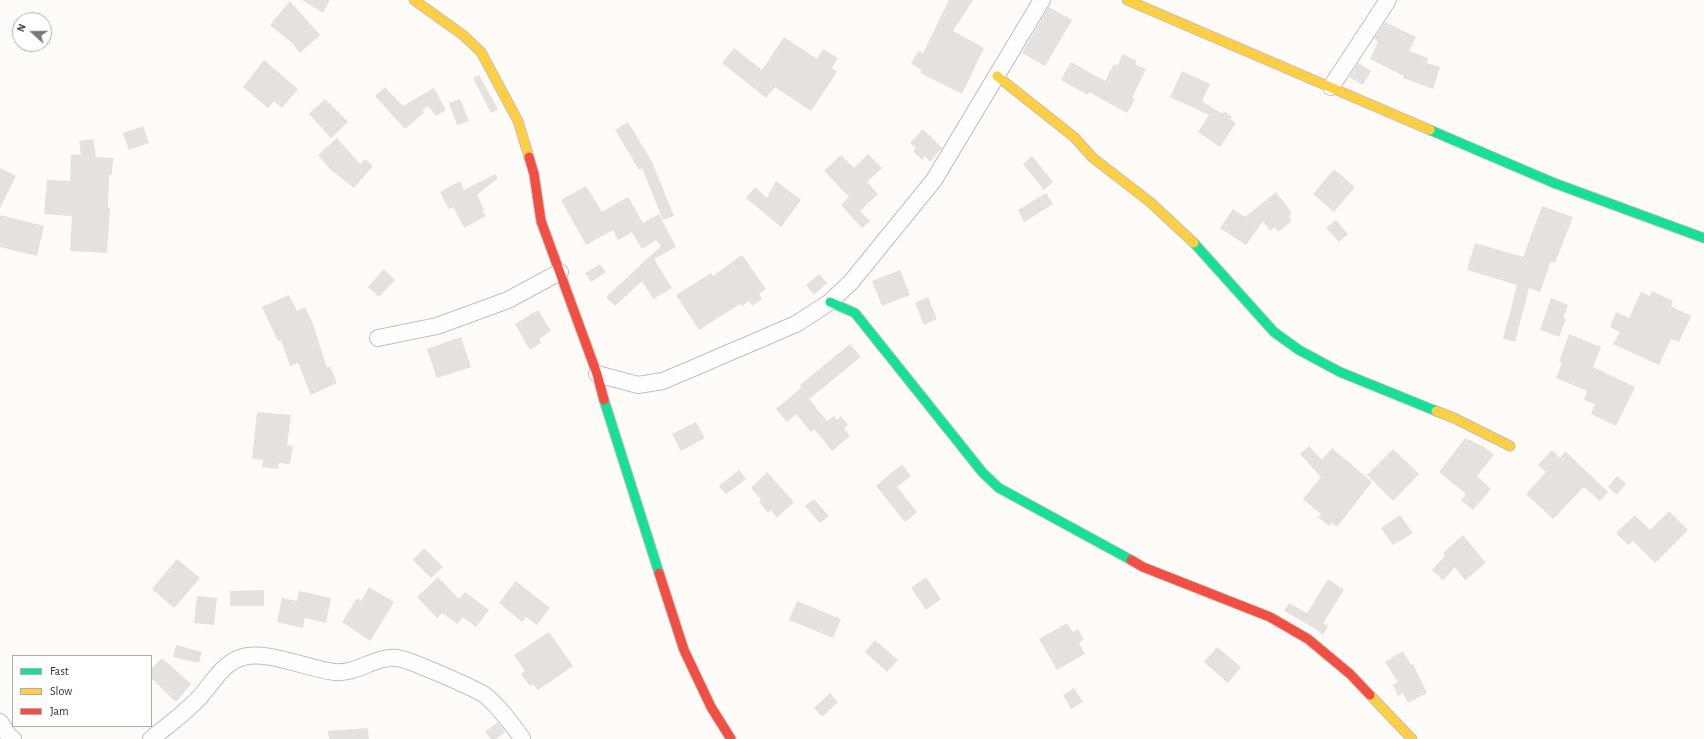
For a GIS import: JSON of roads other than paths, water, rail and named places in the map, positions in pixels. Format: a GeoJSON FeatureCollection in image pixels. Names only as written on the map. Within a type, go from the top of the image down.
{"type":"FeatureCollection","features":[{"type":"Feature","properties":{"kind":"street"},"geometry":{"type":"LineString","coordinates":[[414,0],[463,35],[481,52],[518,121],[534,174],[541,221],[597,374],[609,420],[684,650],[716,717],[730,739]]}},
{"type":"Feature","properties":{"kind":"street"},"geometry":{"type":"LineString","coordinates":[[597,374],[638,385],[663,381],[796,324],[830,302],[851,282],[934,180],[1042,0]]}},
{"type":"Feature","properties":{"kind":"street"},"geometry":{"type":"LineString","coordinates":[[1127,0],[1554,183],[1704,238]]}},
{"type":"Feature","properties":{"kind":"street"},"geometry":{"type":"LineString","coordinates":[[1331,87],[1388,0]]}},
{"type":"Feature","properties":{"kind":"street"},"geometry":{"type":"LineString","coordinates":[[997,76],[1074,137],[1093,158],[1150,202],[1192,239],[1274,332],[1293,346],[1340,372],[1454,418],[1510,446]]}},
{"type":"Feature","properties":{"kind":"street"},"geometry":{"type":"LineString","coordinates":[[378,338],[437,326],[501,303],[560,272]]}},
{"type":"Feature","properties":{"kind":"street"},"geometry":{"type":"LineString","coordinates":[[851,282],[855,313]]}},
{"type":"Feature","properties":{"kind":"street"},"geometry":{"type":"LineString","coordinates":[[830,302],[855,313],[983,474],[1000,488],[1143,567],[1270,617],[1308,639],[1350,674],[1412,739]]}},
{"type":"Feature","properties":{"kind":"street"},"geometry":{"type":"LineString","coordinates":[[151,739],[199,698],[228,664],[241,657],[259,656],[335,672],[349,671],[379,660],[397,658],[405,660],[454,680],[485,695],[501,711],[522,738]]}},
{"type":"Feature","properties":{"kind":"street"},"geometry":{"type":"LineString","coordinates":[[0,722],[8,735],[13,739]]}}]}
